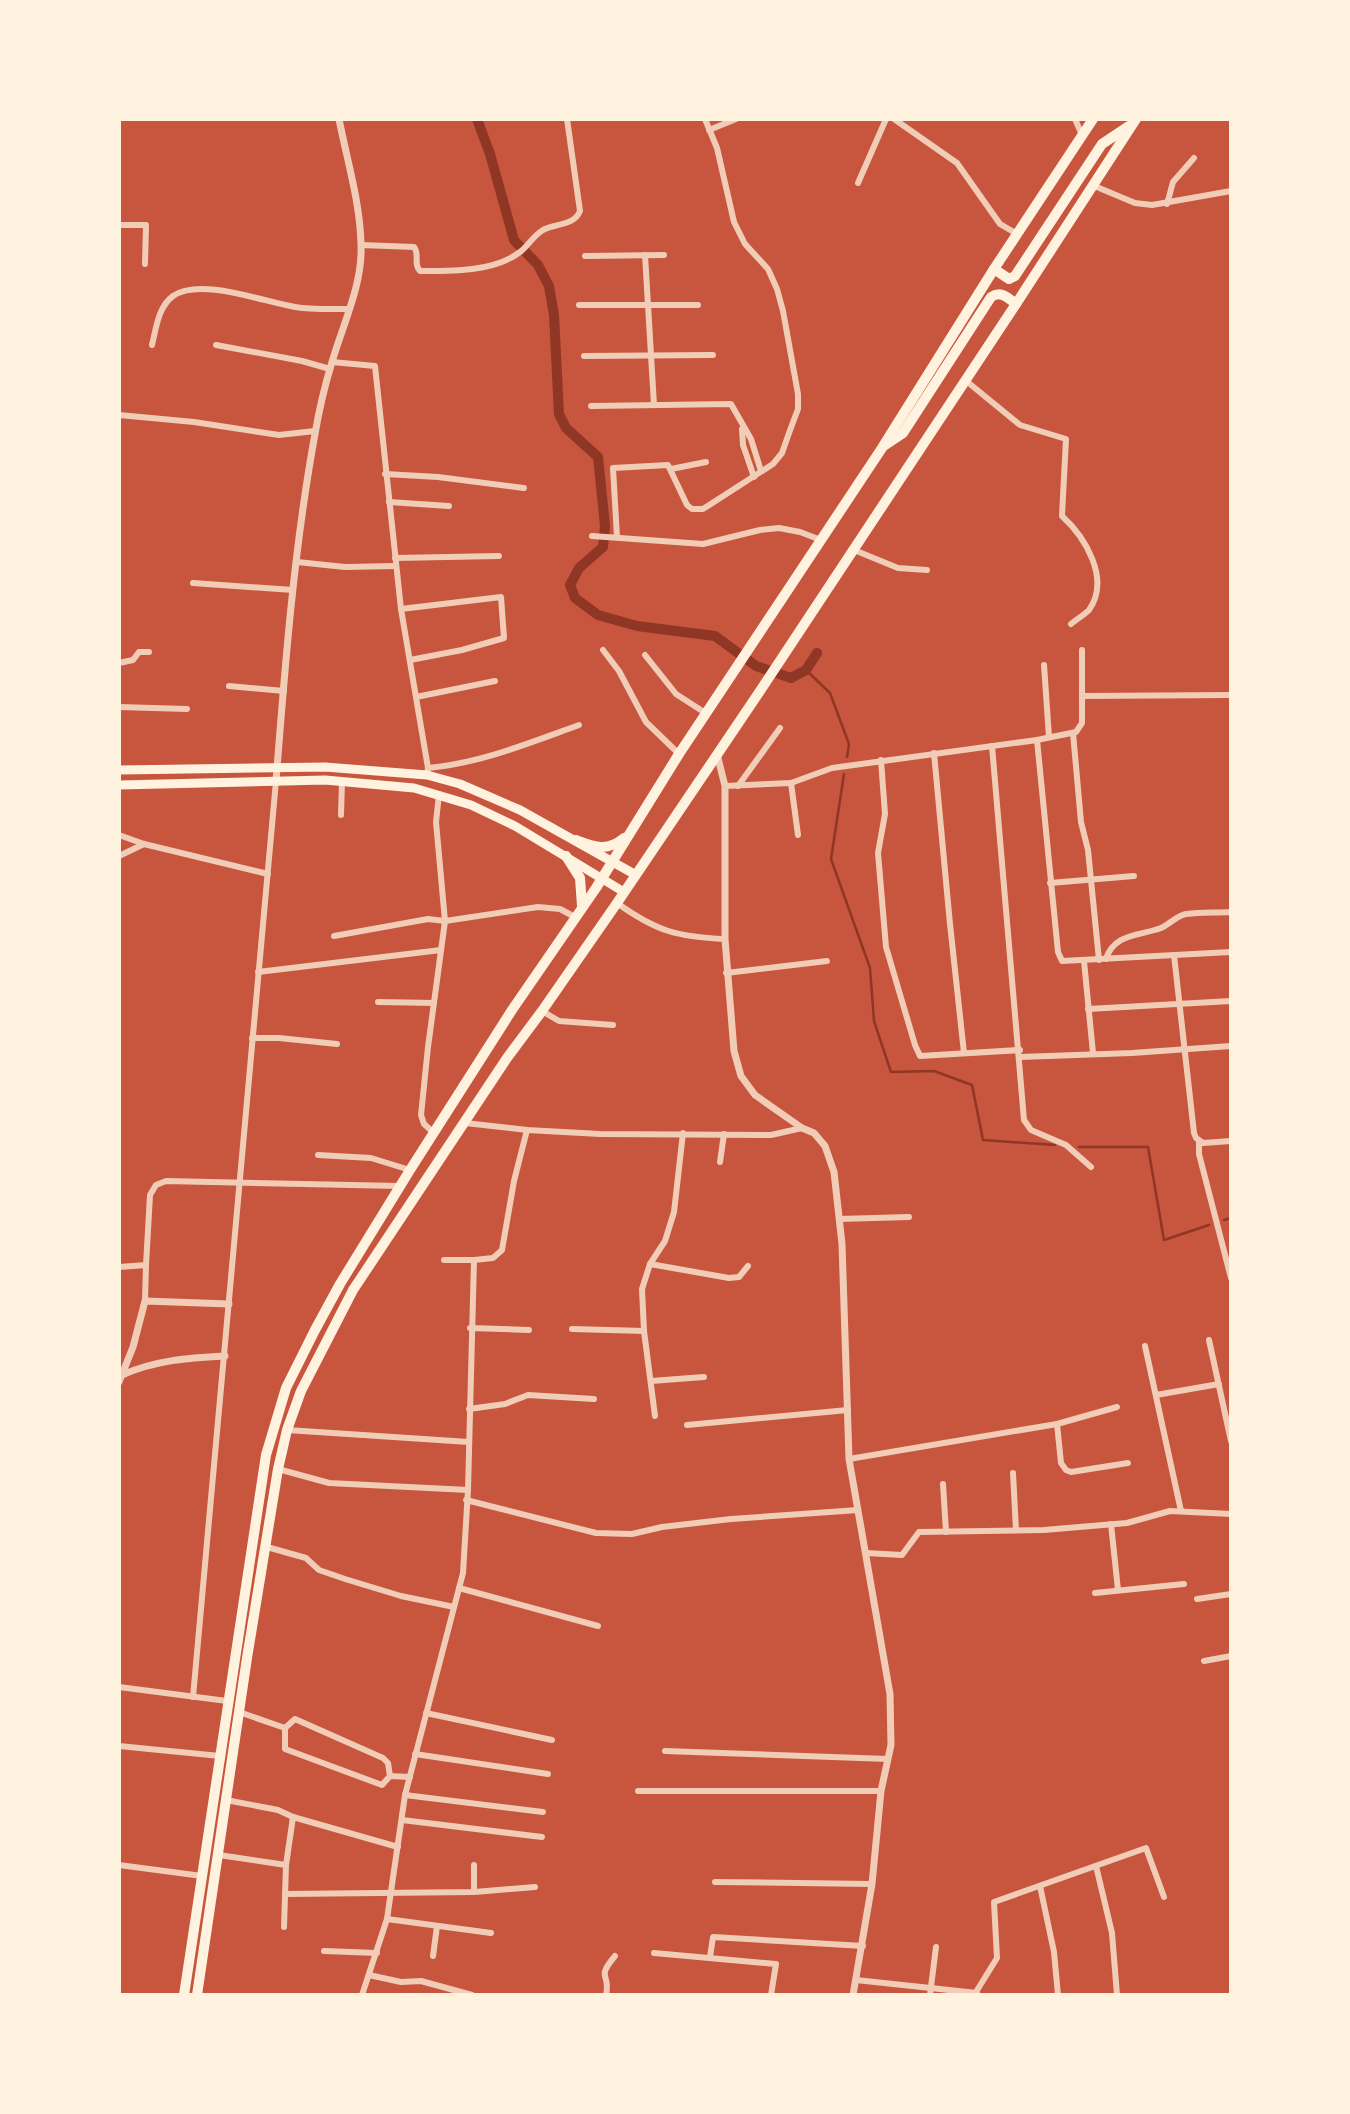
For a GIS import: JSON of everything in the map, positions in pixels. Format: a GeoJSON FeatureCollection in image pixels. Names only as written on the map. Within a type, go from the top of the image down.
{"type":"FeatureCollection","features":[{"type":"Feature","properties":{"kind":"main road"},"geometry":{"type":"LineString","coordinates":[[184,1995],[266,1455],[282,1399],[340,1284],[410,1170],[603,877],[679,754],[882,447],[994,269],[1093,119]]}},
{"type":"Feature","properties":{"kind":"main road"},"geometry":{"type":"LineString","coordinates":[[994,269],[1009,279],[1015,276],[1102,144],[1134,121]]}},
{"type":"Feature","properties":{"kind":"main road"},"geometry":{"type":"LineString","coordinates":[[197,1995],[278,1469],[287,1430],[301,1391],[353,1290],[507,1058],[617,903],[760,691],[1134,121]]}},
{"type":"Feature","properties":{"kind":"main road"},"geometry":{"type":"LineString","coordinates":[[882,447],[903,433],[991,297],[997,293],[1002,294],[1016,304]]}},
{"type":"Feature","properties":{"kind":"main road"},"geometry":{"type":"LineString","coordinates":[[119,770],[325,767],[427,771],[490,796],[636,874]]}},
{"type":"Feature","properties":{"kind":"main road"},"geometry":{"type":"LineString","coordinates":[[119,785],[342,781],[401,786],[439,794],[471,805],[514,826],[624,892]]}},
{"type":"Feature","properties":{"kind":"main road"},"geometry":{"type":"LineString","coordinates":[[576,840],[601,848],[610,847],[630,834]]}},
{"type":"Feature","properties":{"kind":"main road"},"geometry":{"type":"LineString","coordinates":[[566,856],[580,878],[582,907]]}},
{"type":"Feature","properties":{"kind":"street"},"geometry":{"type":"LineString","coordinates":[[193,1697],[293,590],[315,431],[360,266],[358,214],[340,119]]}},
{"type":"Feature","properties":{"kind":"street"},"geometry":{"type":"LineString","coordinates":[[361,245],[414,247],[420,271],[477,269],[520,252],[544,230],[571,221],[578,215],[579,206],[567,119]]}},
{"type":"Feature","properties":{"kind":"street"},"geometry":{"type":"LineString","coordinates":[[617,537],[613,468],[663,464],[671,470],[687,505],[692,509],[703,509],[773,464],[782,453],[798,409],[798,394],[777,289],[768,269],[745,244],[734,222],[717,148],[705,119]]}},
{"type":"Feature","properties":{"kind":"street"},"geometry":{"type":"LineString","coordinates":[[709,130],[736,119]]}},
{"type":"Feature","properties":{"kind":"street"},"geometry":{"type":"LineString","coordinates":[[858,183],[886,119]]}},
{"type":"Feature","properties":{"kind":"street"},"geometry":{"type":"LineString","coordinates":[[894,119],[957,163],[1000,224],[1017,234]]}},
{"type":"Feature","properties":{"kind":"street"},"geometry":{"type":"LineString","coordinates":[[1075,119],[1082,135]]}},
{"type":"Feature","properties":{"kind":"street"},"geometry":{"type":"LineString","coordinates":[[1167,204],[1172,182],[1194,158]]}},
{"type":"Feature","properties":{"kind":"street"},"geometry":{"type":"LineString","coordinates":[[1092,184],[1135,203],[1152,205],[1231,191]]}},
{"type":"Feature","properties":{"kind":"street"},"geometry":{"type":"LineString","coordinates":[[119,225],[146,225],[145,264]]}},
{"type":"Feature","properties":{"kind":"street"},"geometry":{"type":"LineString","coordinates":[[645,255],[654,405]]}},
{"type":"Feature","properties":{"kind":"street"},"geometry":{"type":"LineString","coordinates":[[585,256],[664,255]]}},
{"type":"Feature","properties":{"kind":"street"},"geometry":{"type":"LineString","coordinates":[[152,345],[163,306],[183,291],[206,289],[295,307],[318,310],[349,309]]}},
{"type":"Feature","properties":{"kind":"street"},"geometry":{"type":"LineString","coordinates":[[579,305],[698,305]]}},
{"type":"Feature","properties":{"kind":"street"},"geometry":{"type":"LineString","coordinates":[[216,345],[331,366],[375,366],[401,609],[427,771],[493,756],[579,725]]}},
{"type":"Feature","properties":{"kind":"street"},"geometry":{"type":"LineString","coordinates":[[584,356],[713,355]]}},
{"type":"Feature","properties":{"kind":"street"},"geometry":{"type":"LineString","coordinates":[[965,380],[1020,425],[1066,439],[1062,516],[1070,523],[1085,547],[1097,574],[1095,598],[1088,611],[1072,624]]}},
{"type":"Feature","properties":{"kind":"street"},"geometry":{"type":"LineString","coordinates":[[591,406],[731,404],[751,439],[761,471]]}},
{"type":"Feature","properties":{"kind":"street"},"geometry":{"type":"LineString","coordinates":[[119,415],[194,422],[279,435],[315,431]]}},
{"type":"Feature","properties":{"kind":"street"},"geometry":{"type":"LineString","coordinates":[[742,427],[743,445],[754,477]]}},
{"type":"Feature","properties":{"kind":"street"},"geometry":{"type":"LineString","coordinates":[[671,470],[706,463]]}},
{"type":"Feature","properties":{"kind":"street"},"geometry":{"type":"LineString","coordinates":[[386,474],[438,477],[524,488]]}},
{"type":"Feature","properties":{"kind":"street"},"geometry":{"type":"LineString","coordinates":[[389,502],[449,506]]}},
{"type":"Feature","properties":{"kind":"street"},"geometry":{"type":"LineString","coordinates":[[592,536],[703,544],[779,528],[821,540]]}},
{"type":"Feature","properties":{"kind":"street"},"geometry":{"type":"LineString","coordinates":[[854,550],[898,568],[927,570]]}},
{"type":"Feature","properties":{"kind":"street"},"geometry":{"type":"LineString","coordinates":[[395,558],[499,556]]}},
{"type":"Feature","properties":{"kind":"street"},"geometry":{"type":"LineString","coordinates":[[297,562],[345,567],[396,566]]}},
{"type":"Feature","properties":{"kind":"street"},"geometry":{"type":"LineString","coordinates":[[193,583],[293,590]]}},
{"type":"Feature","properties":{"kind":"street"},"geometry":{"type":"LineString","coordinates":[[401,609],[500,597],[504,638],[462,650],[410,660]]}},
{"type":"Feature","properties":{"kind":"street"},"geometry":{"type":"LineString","coordinates":[[603,650],[619,671],[646,722],[679,754]]}},
{"type":"Feature","properties":{"kind":"street"},"geometry":{"type":"LineString","coordinates":[[724,786],[791,783],[832,768],[1073,733],[1080,730],[1082,723],[1082,650]]}},
{"type":"Feature","properties":{"kind":"street"},"geometry":{"type":"LineString","coordinates":[[119,663],[133,660],[139,652],[149,652]]}},
{"type":"Feature","properties":{"kind":"street"},"geometry":{"type":"LineString","coordinates":[[645,655],[676,694],[706,714]]}},
{"type":"Feature","properties":{"kind":"street"},"geometry":{"type":"LineString","coordinates":[[1044,666],[1049,737]]}},
{"type":"Feature","properties":{"kind":"street"},"geometry":{"type":"LineString","coordinates":[[416,697],[495,681]]}},
{"type":"Feature","properties":{"kind":"street"},"geometry":{"type":"LineString","coordinates":[[229,686],[284,691]]}},
{"type":"Feature","properties":{"kind":"street"},"geometry":{"type":"LineString","coordinates":[[1082,696],[1231,695]]}},
{"type":"Feature","properties":{"kind":"street"},"geometry":{"type":"LineString","coordinates":[[119,707],[187,709]]}},
{"type":"Feature","properties":{"kind":"street"},"geometry":{"type":"LineString","coordinates":[[738,786],[780,728]]}},
{"type":"Feature","properties":{"kind":"street"},"geometry":{"type":"LineString","coordinates":[[1073,733],[1081,822],[1088,850],[1102,959]]}},
{"type":"Feature","properties":{"kind":"street"},"geometry":{"type":"LineString","coordinates":[[1037,740],[1059,958],[1066,962],[1231,952]]}},
{"type":"Feature","properties":{"kind":"street"},"geometry":{"type":"LineString","coordinates":[[992,746],[1024,1120],[1031,1130],[1066,1146],[1091,1167]]}},
{"type":"Feature","properties":{"kind":"street"},"geometry":{"type":"LineString","coordinates":[[934,753],[964,1053]]}},
{"type":"Feature","properties":{"kind":"street"},"geometry":{"type":"LineString","coordinates":[[717,754],[724,786],[724,939],[734,1051],[741,1076],[755,1095],[802,1128],[814,1133],[825,1146],[834,1172],[842,1244],[849,1459],[890,1694],[892,1728],[881,1791],[863,1946],[853,1995]]}},
{"type":"Feature","properties":{"kind":"street"},"geometry":{"type":"LineString","coordinates":[[881,760],[885,814],[878,853],[889,962],[910,1033],[920,1056],[964,1053],[1093,1054],[1231,1046]]}},
{"type":"Feature","properties":{"kind":"street"},"geometry":{"type":"LineString","coordinates":[[341,815],[342,781]]}},
{"type":"Feature","properties":{"kind":"street"},"geometry":{"type":"LineString","coordinates":[[791,783],[798,835]]}},
{"type":"Feature","properties":{"kind":"street"},"geometry":{"type":"LineString","coordinates":[[434,1133],[424,1124],[421,1115],[446,921],[436,822],[439,794]]}},
{"type":"Feature","properties":{"kind":"street"},"geometry":{"type":"LineString","coordinates":[[119,835],[144,844],[268,874]]}},
{"type":"Feature","properties":{"kind":"street"},"geometry":{"type":"LineString","coordinates":[[119,856],[144,844]]}},
{"type":"Feature","properties":{"kind":"street"},"geometry":{"type":"LineString","coordinates":[[1050,883],[1134,876]]}},
{"type":"Feature","properties":{"kind":"street"},"geometry":{"type":"LineString","coordinates":[[617,903],[650,924],[671,933],[687,937],[724,939]]}},
{"type":"Feature","properties":{"kind":"street"},"geometry":{"type":"LineString","coordinates":[[334,936],[428,919],[446,921],[550,906],[575,917]]}},
{"type":"Feature","properties":{"kind":"street"},"geometry":{"type":"LineString","coordinates":[[1102,959],[1119,941],[1133,934],[1164,926],[1181,915],[1231,912]]}},
{"type":"Feature","properties":{"kind":"street"},"geometry":{"type":"LineString","coordinates":[[258,972],[441,950]]}},
{"type":"Feature","properties":{"kind":"street"},"geometry":{"type":"LineString","coordinates":[[1174,955],[1194,1133],[1199,1141],[1199,1154],[1231,1278]]}},
{"type":"Feature","properties":{"kind":"street"},"geometry":{"type":"LineString","coordinates":[[726,973],[827,961]]}},
{"type":"Feature","properties":{"kind":"street"},"geometry":{"type":"LineString","coordinates":[[1084,961],[1093,1054]]}},
{"type":"Feature","properties":{"kind":"street"},"geometry":{"type":"LineString","coordinates":[[1088,1009],[1231,1000]]}},
{"type":"Feature","properties":{"kind":"street"},"geometry":{"type":"LineString","coordinates":[[379,1002],[434,1003]]}},
{"type":"Feature","properties":{"kind":"street"},"geometry":{"type":"LineString","coordinates":[[542,1011],[559,1021],[613,1025]]}},
{"type":"Feature","properties":{"kind":"street"},"geometry":{"type":"LineString","coordinates":[[251,1038],[337,1044]]}},
{"type":"Feature","properties":{"kind":"street"},"geometry":{"type":"LineString","coordinates":[[465,1123],[600,1134],[771,1135],[802,1128]]}},
{"type":"Feature","properties":{"kind":"street"},"geometry":{"type":"LineString","coordinates":[[444,1260],[493,1258],[502,1250],[514,1181],[527,1130]]}},
{"type":"Feature","properties":{"kind":"street"},"geometry":{"type":"LineString","coordinates":[[655,1416],[644,1331],[642,1289],[674,1212],[683,1133]]}},
{"type":"Feature","properties":{"kind":"street"},"geometry":{"type":"LineString","coordinates":[[720,1162],[724,1134]]}},
{"type":"Feature","properties":{"kind":"street"},"geometry":{"type":"LineString","coordinates":[[1199,1141],[1231,1141]]}},
{"type":"Feature","properties":{"kind":"street"},"geometry":{"type":"LineString","coordinates":[[318,1155],[371,1158],[410,1170]]}},
{"type":"Feature","properties":{"kind":"street"},"geometry":{"type":"LineString","coordinates":[[120,1379],[133,1347],[145,1301],[150,1195],[156,1185],[166,1181],[401,1186]]}},
{"type":"Feature","properties":{"kind":"street"},"geometry":{"type":"LineString","coordinates":[[839,1219],[909,1217]]}},
{"type":"Feature","properties":{"kind":"street"},"geometry":{"type":"LineString","coordinates":[[362,1995],[387,1919],[405,1795],[465,1559],[474,1260]]}},
{"type":"Feature","properties":{"kind":"street"},"geometry":{"type":"LineString","coordinates":[[119,1267],[146,1265]]}},
{"type":"Feature","properties":{"kind":"street"},"geometry":{"type":"LineString","coordinates":[[650,1265],[730,1278],[739,1276],[748,1266]]}},
{"type":"Feature","properties":{"kind":"street"},"geometry":{"type":"LineString","coordinates":[[145,1301],[229,1304]]}},
{"type":"Feature","properties":{"kind":"street"},"geometry":{"type":"LineString","coordinates":[[470,1328],[529,1330]]}},
{"type":"Feature","properties":{"kind":"street"},"geometry":{"type":"LineString","coordinates":[[572,1329],[644,1331]]}},
{"type":"Feature","properties":{"kind":"street"},"geometry":{"type":"LineString","coordinates":[[1209,1340],[1231,1441]]}},
{"type":"Feature","properties":{"kind":"street"},"geometry":{"type":"LineString","coordinates":[[1145,1346],[1181,1511]]}},
{"type":"Feature","properties":{"kind":"street"},"geometry":{"type":"LineString","coordinates":[[120,1379],[156,1362],[225,1356]]}},
{"type":"Feature","properties":{"kind":"street"},"geometry":{"type":"LineString","coordinates":[[650,1381],[705,1377]]}},
{"type":"Feature","properties":{"kind":"street"},"geometry":{"type":"LineString","coordinates":[[1156,1395],[1219,1384]]}},
{"type":"Feature","properties":{"kind":"street"},"geometry":{"type":"LineString","coordinates":[[468,1409],[505,1404],[528,1395],[594,1399]]}},
{"type":"Feature","properties":{"kind":"street"},"geometry":{"type":"LineString","coordinates":[[849,1459],[1057,1424],[1116,1407]]}},
{"type":"Feature","properties":{"kind":"street"},"geometry":{"type":"LineString","coordinates":[[687,1425],[848,1410]]}},
{"type":"Feature","properties":{"kind":"street"},"geometry":{"type":"LineString","coordinates":[[1057,1424],[1061,1463],[1066,1470],[1071,1472],[1128,1463]]}},
{"type":"Feature","properties":{"kind":"street"},"geometry":{"type":"LineString","coordinates":[[287,1430],[469,1442]]}},
{"type":"Feature","properties":{"kind":"street"},"geometry":{"type":"LineString","coordinates":[[278,1469],[329,1483],[468,1490]]}},
{"type":"Feature","properties":{"kind":"street"},"geometry":{"type":"LineString","coordinates":[[1013,1473],[1016,1530]]}},
{"type":"Feature","properties":{"kind":"street"},"geometry":{"type":"LineString","coordinates":[[943,1484],[946,1532]]}},
{"type":"Feature","properties":{"kind":"street"},"geometry":{"type":"LineString","coordinates":[[467,1500],[596,1533],[632,1534],[662,1527],[731,1519],[858,1510]]}},
{"type":"Feature","properties":{"kind":"street"},"geometry":{"type":"LineString","coordinates":[[866,1553],[902,1555],[919,1532],[1016,1530],[1127,1523],[1170,1511],[1231,1514]]}},
{"type":"Feature","properties":{"kind":"street"},"geometry":{"type":"LineString","coordinates":[[1111,1524],[1118,1590]]}},
{"type":"Feature","properties":{"kind":"street"},"geometry":{"type":"LineString","coordinates":[[267,1547],[306,1558],[319,1570],[345,1579],[401,1596],[454,1607]]}},
{"type":"Feature","properties":{"kind":"street"},"geometry":{"type":"LineString","coordinates":[[1095,1594],[1185,1584]]}},
{"type":"Feature","properties":{"kind":"street"},"geometry":{"type":"LineString","coordinates":[[459,1588],[598,1626]]}},
{"type":"Feature","properties":{"kind":"street"},"geometry":{"type":"LineString","coordinates":[[1197,1598],[1231,1594]]}},
{"type":"Feature","properties":{"kind":"street"},"geometry":{"type":"LineString","coordinates":[[1204,1661],[1231,1656]]}},
{"type":"Feature","properties":{"kind":"street"},"geometry":{"type":"LineString","coordinates":[[119,1687],[227,1701]]}},
{"type":"Feature","properties":{"kind":"street"},"geometry":{"type":"LineString","coordinates":[[239,1712],[285,1728]]}},
{"type":"Feature","properties":{"kind":"street"},"geometry":{"type":"LineString","coordinates":[[426,1713],[552,1740]]}},
{"type":"Feature","properties":{"kind":"street"},"geometry":{"type":"LineString","coordinates":[[295,1719],[383,1758],[388,1763],[390,1776],[382,1785],[285,1749],[285,1728],[295,1719]]}},
{"type":"Feature","properties":{"kind":"street"},"geometry":{"type":"LineString","coordinates":[[119,1746],[220,1756]]}},
{"type":"Feature","properties":{"kind":"street"},"geometry":{"type":"LineString","coordinates":[[665,1751],[888,1759]]}},
{"type":"Feature","properties":{"kind":"street"},"geometry":{"type":"LineString","coordinates":[[415,1754],[548,1774]]}},
{"type":"Feature","properties":{"kind":"street"},"geometry":{"type":"LineString","coordinates":[[390,1776],[410,1777]]}},
{"type":"Feature","properties":{"kind":"street"},"geometry":{"type":"LineString","coordinates":[[638,1791],[881,1791]]}},
{"type":"Feature","properties":{"kind":"street"},"geometry":{"type":"LineString","coordinates":[[405,1795],[543,1812]]}},
{"type":"Feature","properties":{"kind":"street"},"geometry":{"type":"LineString","coordinates":[[226,1800],[278,1810],[293,1817],[398,1847]]}},
{"type":"Feature","properties":{"kind":"street"},"geometry":{"type":"LineString","coordinates":[[284,1927],[286,1865],[293,1817]]}},
{"type":"Feature","properties":{"kind":"street"},"geometry":{"type":"LineString","coordinates":[[402,1820],[542,1837]]}},
{"type":"Feature","properties":{"kind":"street"},"geometry":{"type":"LineString","coordinates":[[856,1980],[930,1992],[977,1993],[998,1958],[994,1902],[1146,1848],[1164,1897]]}},
{"type":"Feature","properties":{"kind":"street"},"geometry":{"type":"LineString","coordinates":[[219,1856],[286,1865]]}},
{"type":"Feature","properties":{"kind":"street"},"geometry":{"type":"LineString","coordinates":[[119,1865],[202,1877]]}},
{"type":"Feature","properties":{"kind":"street"},"geometry":{"type":"LineString","coordinates":[[474,1865],[474,1892]]}},
{"type":"Feature","properties":{"kind":"street"},"geometry":{"type":"LineString","coordinates":[[1096,1866],[1112,1933],[1117,1995]]}},
{"type":"Feature","properties":{"kind":"street"},"geometry":{"type":"LineString","coordinates":[[715,1882],[872,1884]]}},
{"type":"Feature","properties":{"kind":"street"},"geometry":{"type":"LineString","coordinates":[[1040,1886],[1054,1952],[1058,1995]]}},
{"type":"Feature","properties":{"kind":"street"},"geometry":{"type":"LineString","coordinates":[[285,1894],[474,1892],[535,1887]]}},
{"type":"Feature","properties":{"kind":"street"},"geometry":{"type":"LineString","coordinates":[[387,1919],[491,1933]]}},
{"type":"Feature","properties":{"kind":"street"},"geometry":{"type":"LineString","coordinates":[[433,1956],[437,1926]]}},
{"type":"Feature","properties":{"kind":"street"},"geometry":{"type":"LineString","coordinates":[[710,1957],[713,1937],[863,1946]]}},
{"type":"Feature","properties":{"kind":"street"},"geometry":{"type":"LineString","coordinates":[[930,1992],[936,1947]]}},
{"type":"Feature","properties":{"kind":"street"},"geometry":{"type":"LineString","coordinates":[[324,1951],[377,1953]]}},
{"type":"Feature","properties":{"kind":"street"},"geometry":{"type":"LineString","coordinates":[[654,1953],[776,1964],[771,1995]]}},
{"type":"Feature","properties":{"kind":"street"},"geometry":{"type":"LineString","coordinates":[[606,1995],[608,1984],[604,1969],[615,1956]]}},
{"type":"Feature","properties":{"kind":"street"},"geometry":{"type":"LineString","coordinates":[[369,1975],[401,1982],[421,1981],[472,1995]]}},
{"type":"Feature","properties":{"kind":"waterway"},"geometry":{"type":"LineString","coordinates":[[477,119],[490,154],[514,240],[538,265],[549,286],[554,315],[559,414],[566,428],[598,457],[605,526],[603,547],[579,568],[570,585],[575,598],[598,615],[637,626],[715,636],[756,666],[791,678],[806,670],[817,653]]}},
{"type":"Feature","properties":{"kind":"waterway"},"geometry":{"type":"LineString","coordinates":[[806,670],[830,693],[849,744],[847,757]]}},
{"type":"Feature","properties":{"kind":"waterway"},"geometry":{"type":"LineString","coordinates":[[844,774],[831,859],[870,968],[874,1021],[891,1072],[934,1071],[972,1085],[983,1140],[1055,1145]]}},
{"type":"Feature","properties":{"kind":"waterway"},"geometry":{"type":"LineString","coordinates":[[1079,1147],[1148,1147],[1164,1240],[1209,1225]]}},
{"type":"Feature","properties":{"kind":"waterway"},"geometry":{"type":"LineString","coordinates":[[1224,1220],[1231,1218]]}}]}
